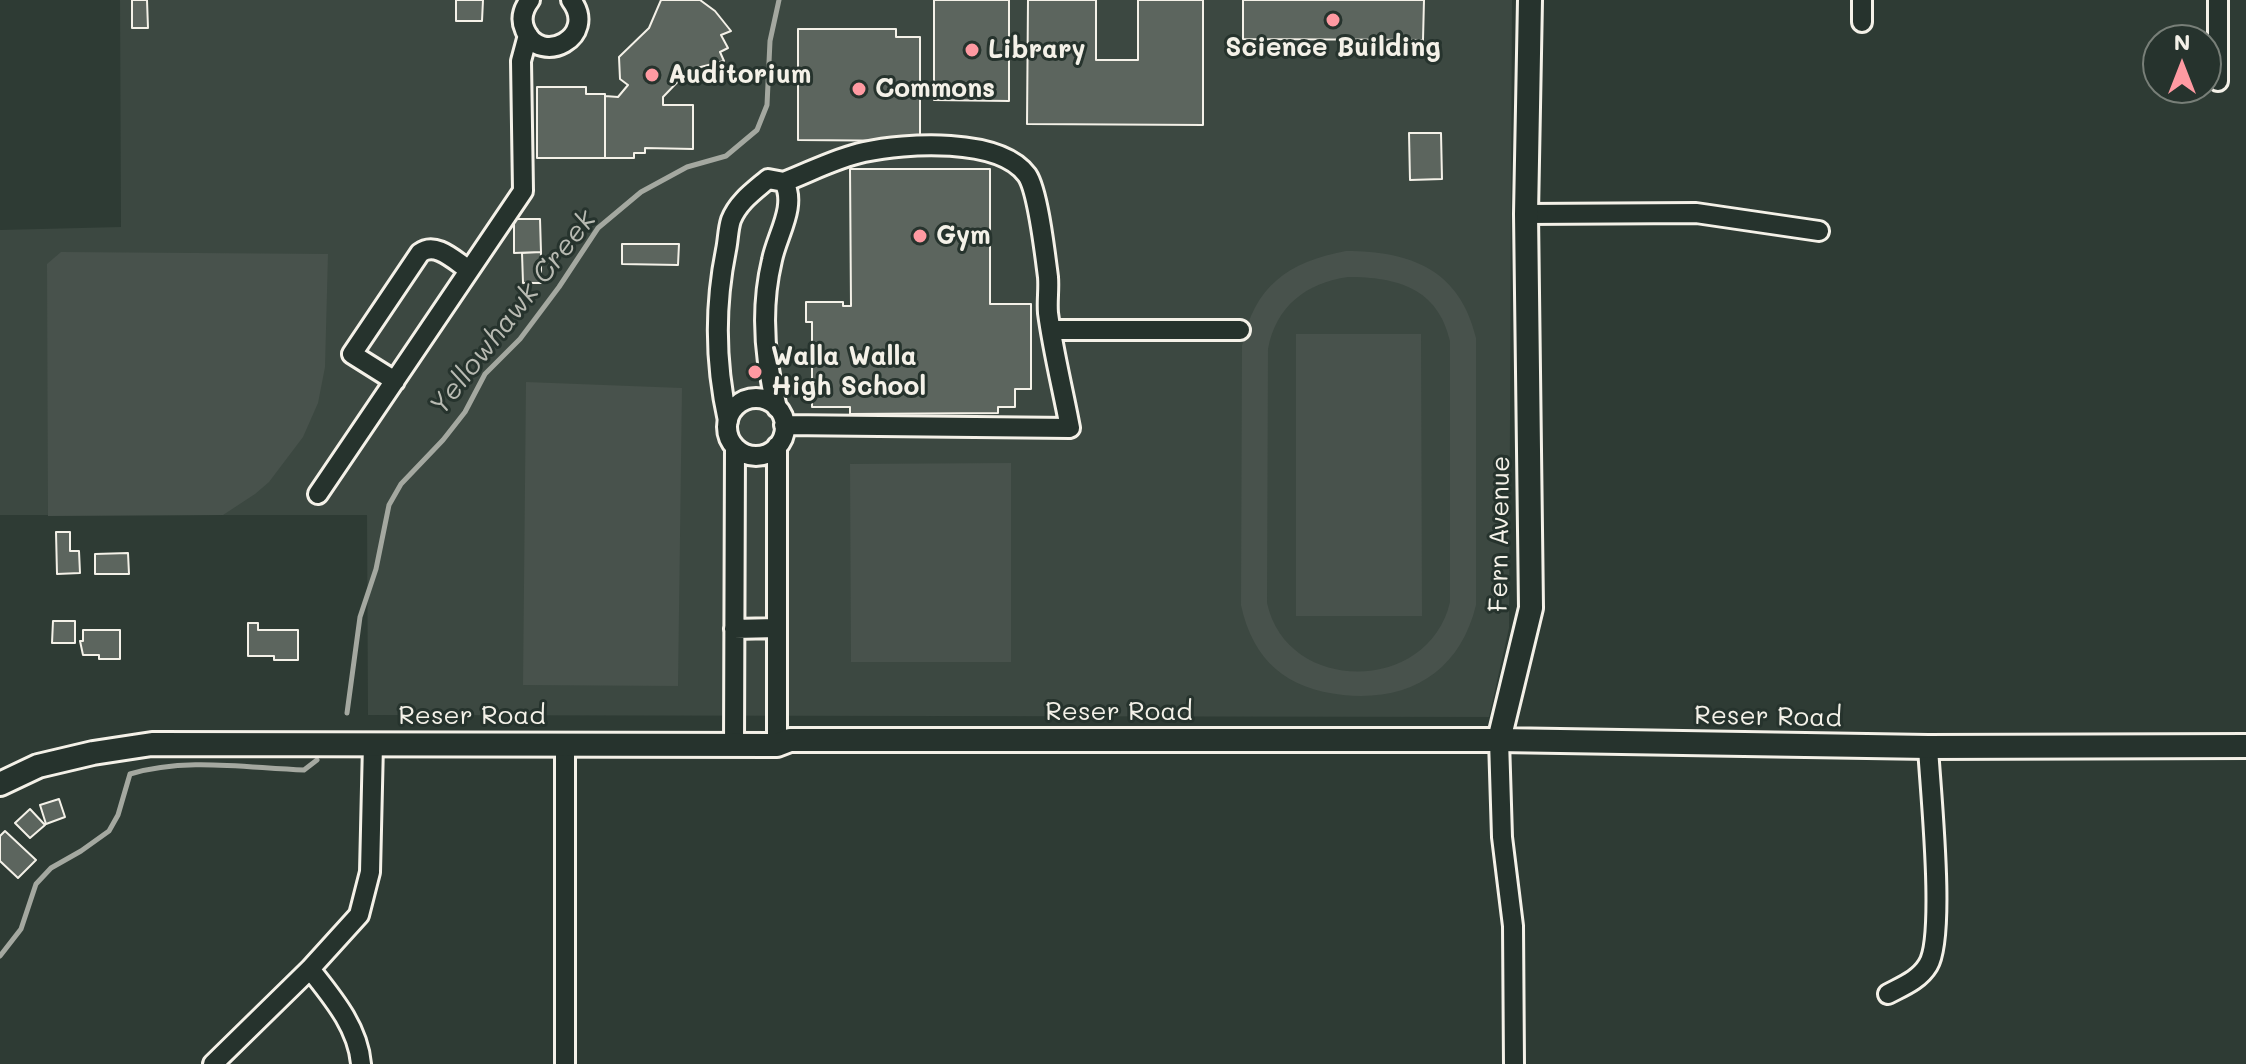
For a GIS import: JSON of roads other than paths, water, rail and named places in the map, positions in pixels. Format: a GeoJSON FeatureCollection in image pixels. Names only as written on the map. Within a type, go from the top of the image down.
{"type":"FeatureCollection","features":[{"type":"Feature","properties":{"kind":"main road","name":"Fern Avenue"},"geometry":{"type":"LineString","coordinates":[[1499,740],[1531,608],[1526,214],[1530,0]]}},
{"type":"Feature","properties":{"kind":"main road","name":"Reser Road"},"geometry":{"type":"LineString","coordinates":[[0,784],[38,766],[152,744],[777,745],[790,740],[1499,740],[1928,747],[2246,746]]}},
{"type":"Feature","properties":{"kind":"street"},"geometry":{"type":"LineString","coordinates":[[530,0],[522,19],[528,35],[541,46],[550,47],[567,42],[573,36],[579,19],[571,0]]}},
{"type":"Feature","properties":{"kind":"street"},"geometry":{"type":"LineString","coordinates":[[1862,0],[1862,22]]}},
{"type":"Feature","properties":{"kind":"street"},"geometry":{"type":"LineString","coordinates":[[2218,0],[2218,24]]}},
{"type":"Feature","properties":{"kind":"street"},"geometry":{"type":"LineString","coordinates":[[318,494],[523,191],[521,61],[528,35]]}},
{"type":"Feature","properties":{"kind":"street"},"geometry":{"type":"LineString","coordinates":[[784,182],[789,201],[772,257],[765,303],[766,356],[784,433],[777,446],[769,452],[753,456],[735,447],[729,437],[717,362],[716,333],[719,289],[731,220],[743,200],[768,179],[784,182],[843,158],[885,148],[915,146],[970,148],[1007,157],[1022,170],[1033,188],[1048,279],[1048,313],[1070,428],[784,425]]}},
{"type":"Feature","properties":{"kind":"street"},"geometry":{"type":"LineString","coordinates":[[1526,214],[1696,213],[1819,231]]}},
{"type":"Feature","properties":{"kind":"street"},"geometry":{"type":"LineString","coordinates":[[395,381],[352,354],[423,250],[432,248],[469,270]]}},
{"type":"Feature","properties":{"kind":"street"},"geometry":{"type":"LineString","coordinates":[[1052,330],[1240,330]]}},
{"type":"Feature","properties":{"kind":"street"},"geometry":{"type":"LineString","coordinates":[[728,421],[736,407],[750,399],[766,400],[777,408]]}},
{"type":"Feature","properties":{"kind":"street"},"geometry":{"type":"LineString","coordinates":[[777,446],[777,745]]}},
{"type":"Feature","properties":{"kind":"street"},"geometry":{"type":"LineString","coordinates":[[734,745],[735,447]]}},
{"type":"Feature","properties":{"kind":"street"},"geometry":{"type":"LineString","coordinates":[[734,629],[777,628]]}},
{"type":"Feature","properties":{"kind":"street","name":"Fern Avenue"},"geometry":{"type":"LineString","coordinates":[[1499,740],[1502,837],[1513,926],[1514,1064]]}},
{"type":"Feature","properties":{"kind":"street"},"geometry":{"type":"LineString","coordinates":[[213,1064],[310,969],[359,915],[370,872],[373,744]]}},
{"type":"Feature","properties":{"kind":"street"},"geometry":{"type":"LineString","coordinates":[[565,744],[565,1064]]}},
{"type":"Feature","properties":{"kind":"street"},"geometry":{"type":"LineString","coordinates":[[1888,994],[1918,976],[1929,963],[1932,953],[1935,932],[1934,815],[1928,747]]}},
{"type":"Feature","properties":{"kind":"street"},"geometry":{"type":"LineString","coordinates":[[310,969],[340,1006],[360,1047],[361,1064]]}},
{"type":"Feature","properties":{"kind":"waterway","name":"Yellowhawk Creek"},"geometry":{"type":"LineString","coordinates":[[347,713],[360,617],[376,569],[389,505],[401,484],[465,412],[485,374],[520,339],[598,228],[641,192],[687,167],[726,156],[757,130],[767,105],[770,41],[779,0]]}},
{"type":"Feature","properties":{"kind":"waterway","name":"Yellowhawk Creek"},"geometry":{"type":"LineString","coordinates":[[0,956],[21,929],[36,884],[51,868],[109,831],[118,815],[130,774],[195,765],[304,770],[317,760]]}},
{"type":"Feature","properties":{"kind":"place","name":"Science Building"},"geometry":{"type":"Point","coordinates":[1333,20]}},
{"type":"Feature","properties":{"kind":"place","name":"Library"},"geometry":{"type":"Point","coordinates":[972,50]}},
{"type":"Feature","properties":{"kind":"place","name":"Auditorium"},"geometry":{"type":"Point","coordinates":[652,75]}},
{"type":"Feature","properties":{"kind":"place","name":"Commons"},"geometry":{"type":"Point","coordinates":[859,89]}},
{"type":"Feature","properties":{"kind":"place","name":"Gym"},"geometry":{"type":"Point","coordinates":[920,236]}},
{"type":"Feature","properties":{"kind":"place","name":"Walla Walla High School"},"geometry":{"type":"Point","coordinates":[755,372]}}]}
